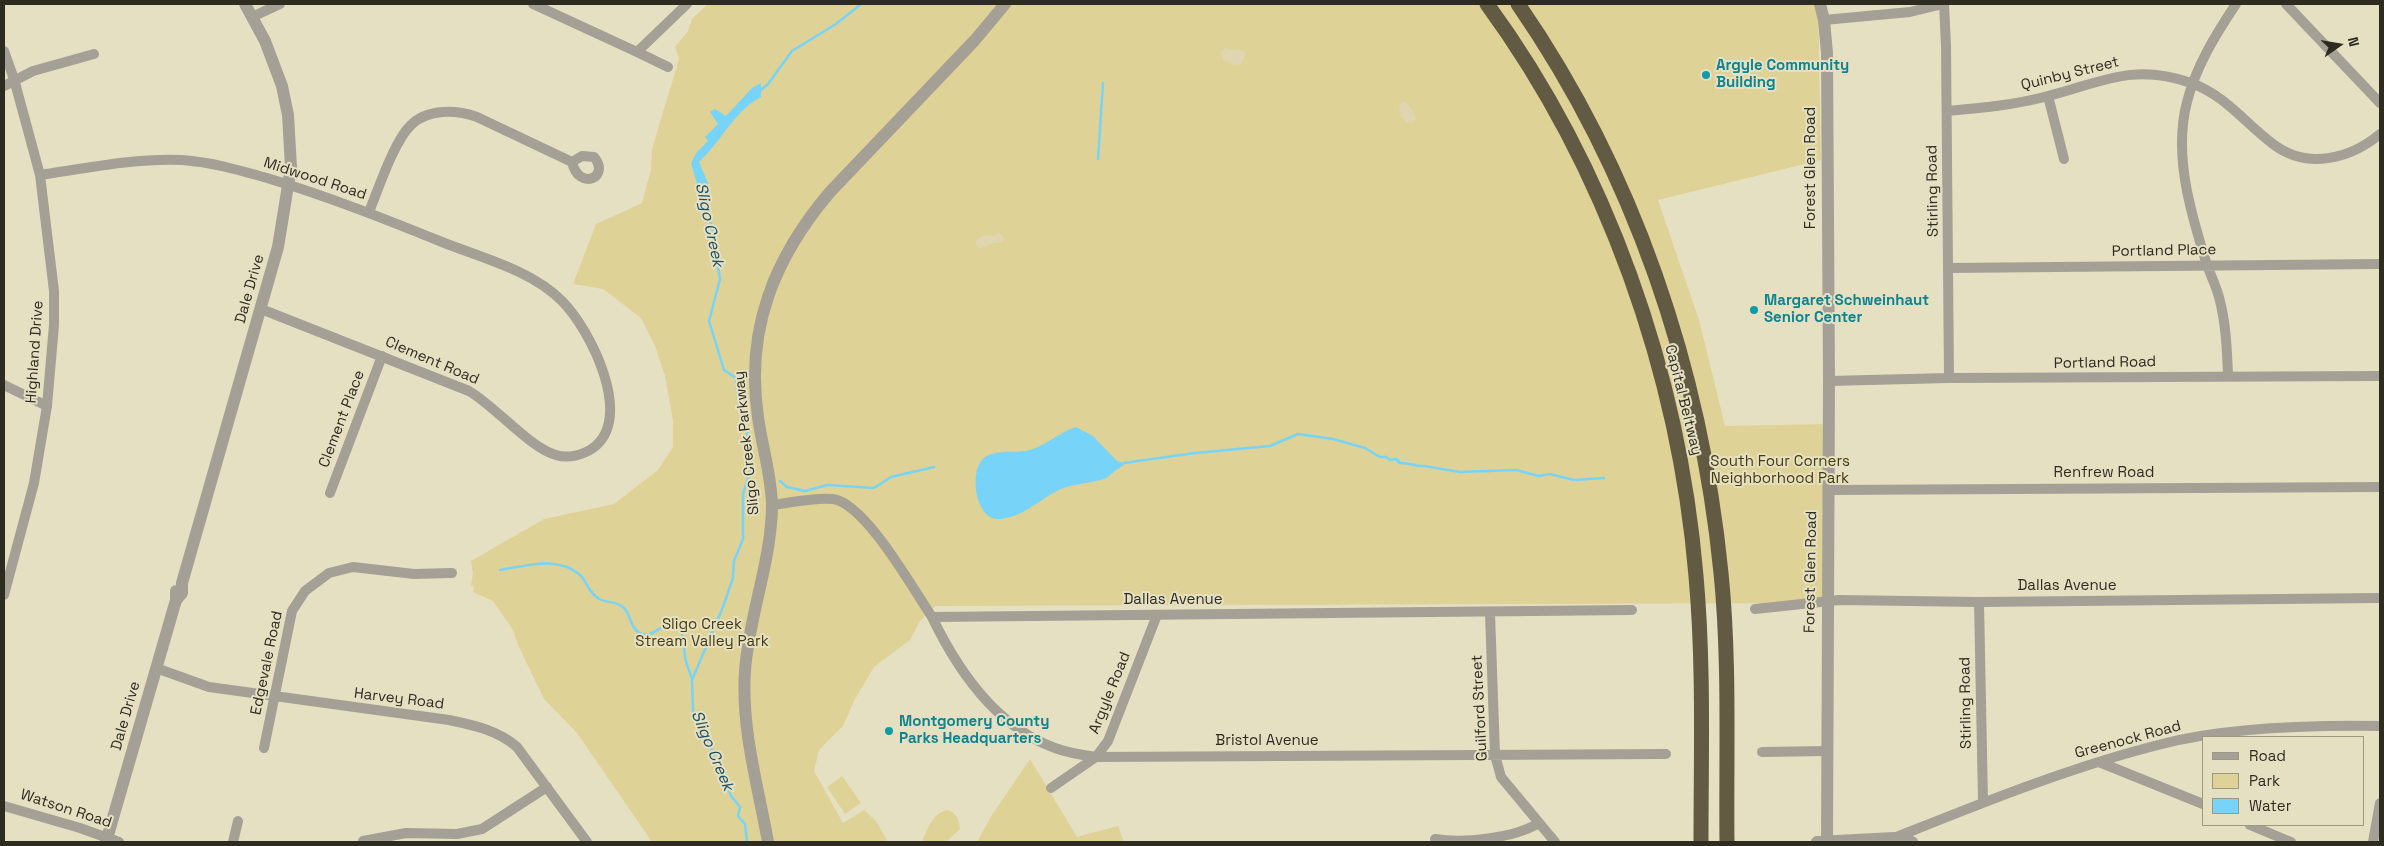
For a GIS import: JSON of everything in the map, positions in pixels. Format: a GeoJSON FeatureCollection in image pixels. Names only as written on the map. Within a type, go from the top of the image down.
{"type":"FeatureCollection","features":[{"type":"Feature","properties":{"kind":"highway","name":"Capital Beltway"},"geometry":{"type":"LineString","coordinates":[[1487,4],[1532,71],[1560,122],[1604,211],[1640,308],[1669,409],[1682,470],[1696,575],[1700,640],[1701,835]]}},
{"type":"Feature","properties":{"kind":"highway","name":"Capital Beltway"},"geometry":{"type":"LineString","coordinates":[[1518,4],[1553,58],[1582,109],[1627,200],[1664,299],[1692,396],[1707,465],[1721,575],[1725,640],[1727,842]]}},
{"type":"Feature","properties":{"kind":"street","name":"Dale Drive"},"geometry":{"type":"LineString","coordinates":[[111,841],[156,668],[176,600],[182,593],[182,583],[278,247],[289,185],[291,146],[284,96],[265,41],[245,4]]}},
{"type":"Feature","properties":{"kind":"street"},"geometry":{"type":"LineString","coordinates":[[252,17],[280,4]]}},
{"type":"Feature","properties":{"kind":"street"},"geometry":{"type":"LineString","coordinates":[[533,4],[668,67]]}},
{"type":"Feature","properties":{"kind":"street"},"geometry":{"type":"LineString","coordinates":[[637,52],[687,4]]}},
{"type":"Feature","properties":{"kind":"street","name":"Sligo Creek Parkway"},"geometry":{"type":"LineString","coordinates":[[768,842],[748,728],[744,686],[747,652],[768,546],[772,505],[754,377],[756,342],[765,306],[783,259],[808,219],[830,192],[975,40],[1005,4]]}},
{"type":"Feature","properties":{"kind":"street","name":"Forest Glen Road"},"geometry":{"type":"LineString","coordinates":[[1820,4],[1824,20],[1829,381],[1826,751],[1823,842]]}},
{"type":"Feature","properties":{"kind":"street"},"geometry":{"type":"LineString","coordinates":[[1824,20],[1910,12],[1943,4]]}},
{"type":"Feature","properties":{"kind":"street","name":"Stirling Road"},"geometry":{"type":"LineString","coordinates":[[1943,4],[1947,111],[1949,378]]}},
{"type":"Feature","properties":{"kind":"street"},"geometry":{"type":"LineString","coordinates":[[2228,376],[2224,320],[2218,295],[2207,265],[2182,165],[2182,133],[2186,102],[2193,84],[2213,38],[2236,4]]}},
{"type":"Feature","properties":{"kind":"street"},"geometry":{"type":"LineString","coordinates":[[2286,4],[2380,103]]}},
{"type":"Feature","properties":{"kind":"street","name":"Highland Drive"},"geometry":{"type":"LineString","coordinates":[[4,51],[14,80],[40,175],[54,291],[54,325],[47,406],[34,484],[5,582],[4,595]]}},
{"type":"Feature","properties":{"kind":"street"},"geometry":{"type":"LineString","coordinates":[[4,86],[33,71],[94,54]]}},
{"type":"Feature","properties":{"kind":"street","name":"Quinby Street"},"geometry":{"type":"LineString","coordinates":[[1947,111],[2004,106],[2048,96],[2102,78],[2149,74],[2193,84],[2220,98],[2273,144],[2285,152],[2306,159],[2319,160],[2348,154],[2360,149],[2380,134]]}},
{"type":"Feature","properties":{"kind":"street"},"geometry":{"type":"LineString","coordinates":[[2048,96],[2064,159]]}},
{"type":"Feature","properties":{"kind":"street"},"geometry":{"type":"LineString","coordinates":[[369,212],[387,169],[411,124],[442,111],[463,112],[477,117],[572,162]]}},
{"type":"Feature","properties":{"kind":"street","name":"Midwood Road"},"geometry":{"type":"LineString","coordinates":[[40,175],[140,161],[182,160],[234,169],[369,212],[513,270],[536,281],[562,301]]}},
{"type":"Feature","properties":{"kind":"street","name":"Portland Place"},"geometry":{"type":"LineString","coordinates":[[1948,268],[2380,264]]}},
{"type":"Feature","properties":{"kind":"street","name":"Clement Road"},"geometry":{"type":"LineString","coordinates":[[261,309],[469,391],[485,400],[544,451],[558,456],[575,456],[598,444],[608,427],[611,410],[600,361],[585,330],[562,301]]}},
{"type":"Feature","properties":{"kind":"street","name":"Clement Place"},"geometry":{"type":"LineString","coordinates":[[330,493],[382,356]]}},
{"type":"Feature","properties":{"kind":"street","name":"Portland Road"},"geometry":{"type":"LineString","coordinates":[[1829,381],[1949,378],[2380,376]]}},
{"type":"Feature","properties":{"kind":"street"},"geometry":{"type":"LineString","coordinates":[[4,385],[47,406]]}},
{"type":"Feature","properties":{"kind":"street","name":"Renfrew Road"},"geometry":{"type":"LineString","coordinates":[[1829,490],[2380,487]]}},
{"type":"Feature","properties":{"kind":"street"},"geometry":{"type":"LineString","coordinates":[[772,505],[834,500],[852,508],[864,518],[932,617]]}},
{"type":"Feature","properties":{"kind":"street","name":"Edgevale Road"},"geometry":{"type":"LineString","coordinates":[[264,748],[292,611],[305,591],[328,573],[353,567],[414,574],[452,573]]}},
{"type":"Feature","properties":{"kind":"street","name":"Dallas Avenue"},"geometry":{"type":"LineString","coordinates":[[1755,609],[1827,603],[1840,600],[1978,602],[2380,598]]}},
{"type":"Feature","properties":{"kind":"street","name":"Stirling Road"},"geometry":{"type":"LineString","coordinates":[[1978,602],[1983,802]]}},
{"type":"Feature","properties":{"kind":"street","name":"Dallas Avenue"},"geometry":{"type":"LineString","coordinates":[[932,617],[1632,610]]}},
{"type":"Feature","properties":{"kind":"street","name":"Guilford Street"},"geometry":{"type":"LineString","coordinates":[[1490,612],[1495,755],[1501,777],[1555,842]]}},
{"type":"Feature","properties":{"kind":"street","name":"Argyle Road"},"geometry":{"type":"LineString","coordinates":[[1051,788],[1096,757],[1108,741],[1157,615]]}},
{"type":"Feature","properties":{"kind":"street","name":"Bristol Avenue"},"geometry":{"type":"LineString","coordinates":[[932,617],[945,645],[996,712],[1038,741],[1056,749],[1096,757],[1666,754]]}},
{"type":"Feature","properties":{"kind":"street","name":"Harvey Road"},"geometry":{"type":"LineString","coordinates":[[156,668],[209,687],[275,698],[449,720],[482,728],[512,743],[587,842]]}},
{"type":"Feature","properties":{"kind":"street","name":"Greenock Road"},"geometry":{"type":"LineString","coordinates":[[2207,736],[2322,725],[2380,726]]}},
{"type":"Feature","properties":{"kind":"street","name":"Greenock Road"},"geometry":{"type":"LineString","coordinates":[[1894,838],[2051,777],[2163,743],[2202,737]]}},
{"type":"Feature","properties":{"kind":"street"},"geometry":{"type":"LineString","coordinates":[[1762,752],[1826,751]]}},
{"type":"Feature","properties":{"kind":"street"},"geometry":{"type":"LineString","coordinates":[[2099,762],[2202,804]]}},
{"type":"Feature","properties":{"kind":"street"},"geometry":{"type":"LineString","coordinates":[[363,841],[406,833],[457,834],[482,829],[547,787]]}},
{"type":"Feature","properties":{"kind":"street"},"geometry":{"type":"LineString","coordinates":[[2373,842],[2378,830],[2380,803]]}},
{"type":"Feature","properties":{"kind":"street","name":"Watson Road"},"geometry":{"type":"LineString","coordinates":[[4,806],[111,841]]}},
{"type":"Feature","properties":{"kind":"street"},"geometry":{"type":"LineString","coordinates":[[232,842],[238,821]]}},
{"type":"Feature","properties":{"kind":"street"},"geometry":{"type":"LineString","coordinates":[[1435,839],[1447,842],[1513,834],[1527,830],[1539,823]]}},
{"type":"Feature","properties":{"kind":"street"},"geometry":{"type":"LineString","coordinates":[[2252,826],[2291,842]]}},
{"type":"Feature","properties":{"kind":"street"},"geometry":{"type":"LineString","coordinates":[[1823,842],[1894,838],[1912,842]]}},
{"type":"Feature","properties":{"kind":"green space"},"geometry":{"type":"Polygon","coordinates":[[[708,4],[1818,4],[1821,160],[1658,200],[1699,320],[1725,426],[1825,424],[1827,603],[935,606],[920,621],[910,640],[874,667],[854,701],[843,726],[819,750],[814,771],[843,823],[864,810],[876,821],[888,842],[652,842],[577,733],[544,699],[518,645],[513,630],[493,601],[473,592],[474,587],[471,585],[473,573],[471,561],[544,519],[614,504],[658,470],[673,447],[673,420],[665,376],[655,346],[641,318],[603,289],[573,284],[596,224],[642,203],[651,170],[652,149],[679,59],[675,47],[688,31],[692,19],[708,4]]]}},
{"type":"Feature","properties":{"kind":"green space"},"geometry":{"type":"Polygon","coordinates":[[[1030,759],[1077,837],[1118,826],[1124,842],[977,842],[992,815],[1030,759]]]}},
{"type":"Feature","properties":{"kind":"green space"},"geometry":{"type":"Polygon","coordinates":[[[842,776],[861,803],[845,814],[827,787],[842,776]]]}},
{"type":"Feature","properties":{"kind":"green space"},"geometry":{"type":"Polygon","coordinates":[[[947,810],[957,817],[960,829],[946,842],[922,842],[934,818],[947,810]]]}},
{"type":"Feature","properties":{"kind":"sand"},"geometry":{"type":"Polygon","coordinates":[[[1224,48],[1244,51],[1246,55],[1241,64],[1234,65],[1223,60],[1221,52],[1224,48]]]}},
{"type":"Feature","properties":{"kind":"sand"},"geometry":{"type":"Polygon","coordinates":[[[1403,102],[1408,104],[1412,110],[1416,118],[1414,122],[1408,123],[1400,116],[1399,105],[1403,102]]]}},
{"type":"Feature","properties":{"kind":"sand"},"geometry":{"type":"Polygon","coordinates":[[[1000,233],[1005,239],[1002,242],[989,244],[980,249],[976,245],[976,241],[982,237],[994,236],[1000,233]]]}},
{"type":"Feature","properties":{"kind":"water"},"geometry":{"type":"Polygon","coordinates":[[[761,83],[761,97],[735,118],[699,162],[710,188],[697,184],[691,163],[697,152],[708,141],[705,137],[718,124],[710,112],[715,109],[726,116],[752,88],[761,83]]]}},
{"type":"Feature","properties":{"kind":"water"},"geometry":{"type":"Polygon","coordinates":[[[1076,427],[1093,436],[1117,461],[1124,463],[1123,466],[1104,479],[1059,490],[1014,516],[999,519],[991,518],[985,513],[977,496],[976,485],[976,475],[982,460],[991,454],[1032,449],[1076,427]]]}},
{"type":"Feature","properties":{"kind":"waterway","name":"Sligo Creek"},"geometry":{"type":"LineString","coordinates":[[760,91],[768,84],[792,51],[836,24],[861,4]]}},
{"type":"Feature","properties":{"kind":"waterway"},"geometry":{"type":"LineString","coordinates":[[1098,159],[1103,83]]}},
{"type":"Feature","properties":{"kind":"waterway","name":"Sligo Creek"},"geometry":{"type":"LineString","coordinates":[[700,183],[712,227],[720,279],[709,321],[724,370],[736,378],[739,407],[747,432],[752,466],[743,494],[743,539],[734,561],[733,578],[723,607],[692,680],[693,711],[698,717],[731,796],[740,807],[738,816],[745,824],[747,842]]}},
{"type":"Feature","properties":{"kind":"waterway"},"geometry":{"type":"LineString","coordinates":[[1124,463],[1195,453],[1270,446],[1298,434],[1333,439],[1365,448],[1380,457],[1386,457],[1390,460],[1396,459],[1400,463],[1418,466],[1460,472],[1516,470],[1539,476],[1550,474],[1574,480],[1604,478]]}},
{"type":"Feature","properties":{"kind":"waterway"},"geometry":{"type":"LineString","coordinates":[[780,481],[787,487],[805,491],[827,485],[874,488],[891,477],[934,467]]}},
{"type":"Feature","properties":{"kind":"waterway"},"geometry":{"type":"LineString","coordinates":[[500,570],[542,564],[562,565],[580,575],[599,599],[618,604],[624,608],[632,625],[640,633],[650,634],[664,626],[673,625],[681,631],[684,653],[692,679]]}},
{"type":"Feature","properties":{"kind":"place","name":"Argyle Community Building"},"geometry":{"type":"Point","coordinates":[1706,75]}},
{"type":"Feature","properties":{"kind":"place","name":"Margaret Schweinhaut Senior Center"},"geometry":{"type":"Point","coordinates":[1754,310]}},
{"type":"Feature","properties":{"kind":"place","name":"Montgomery County Parks Headquarters"},"geometry":{"type":"Point","coordinates":[889,731]}},
{"type":"Feature","properties":{"kind":"park label","name":"South Four Corners Neighborhood Park"},"geometry":{"type":"Point","coordinates":[1780,470]}},
{"type":"Feature","properties":{"kind":"park label","name":"Sligo Creek Stream Valley Park"},"geometry":{"type":"Point","coordinates":[702,634]}}]}
